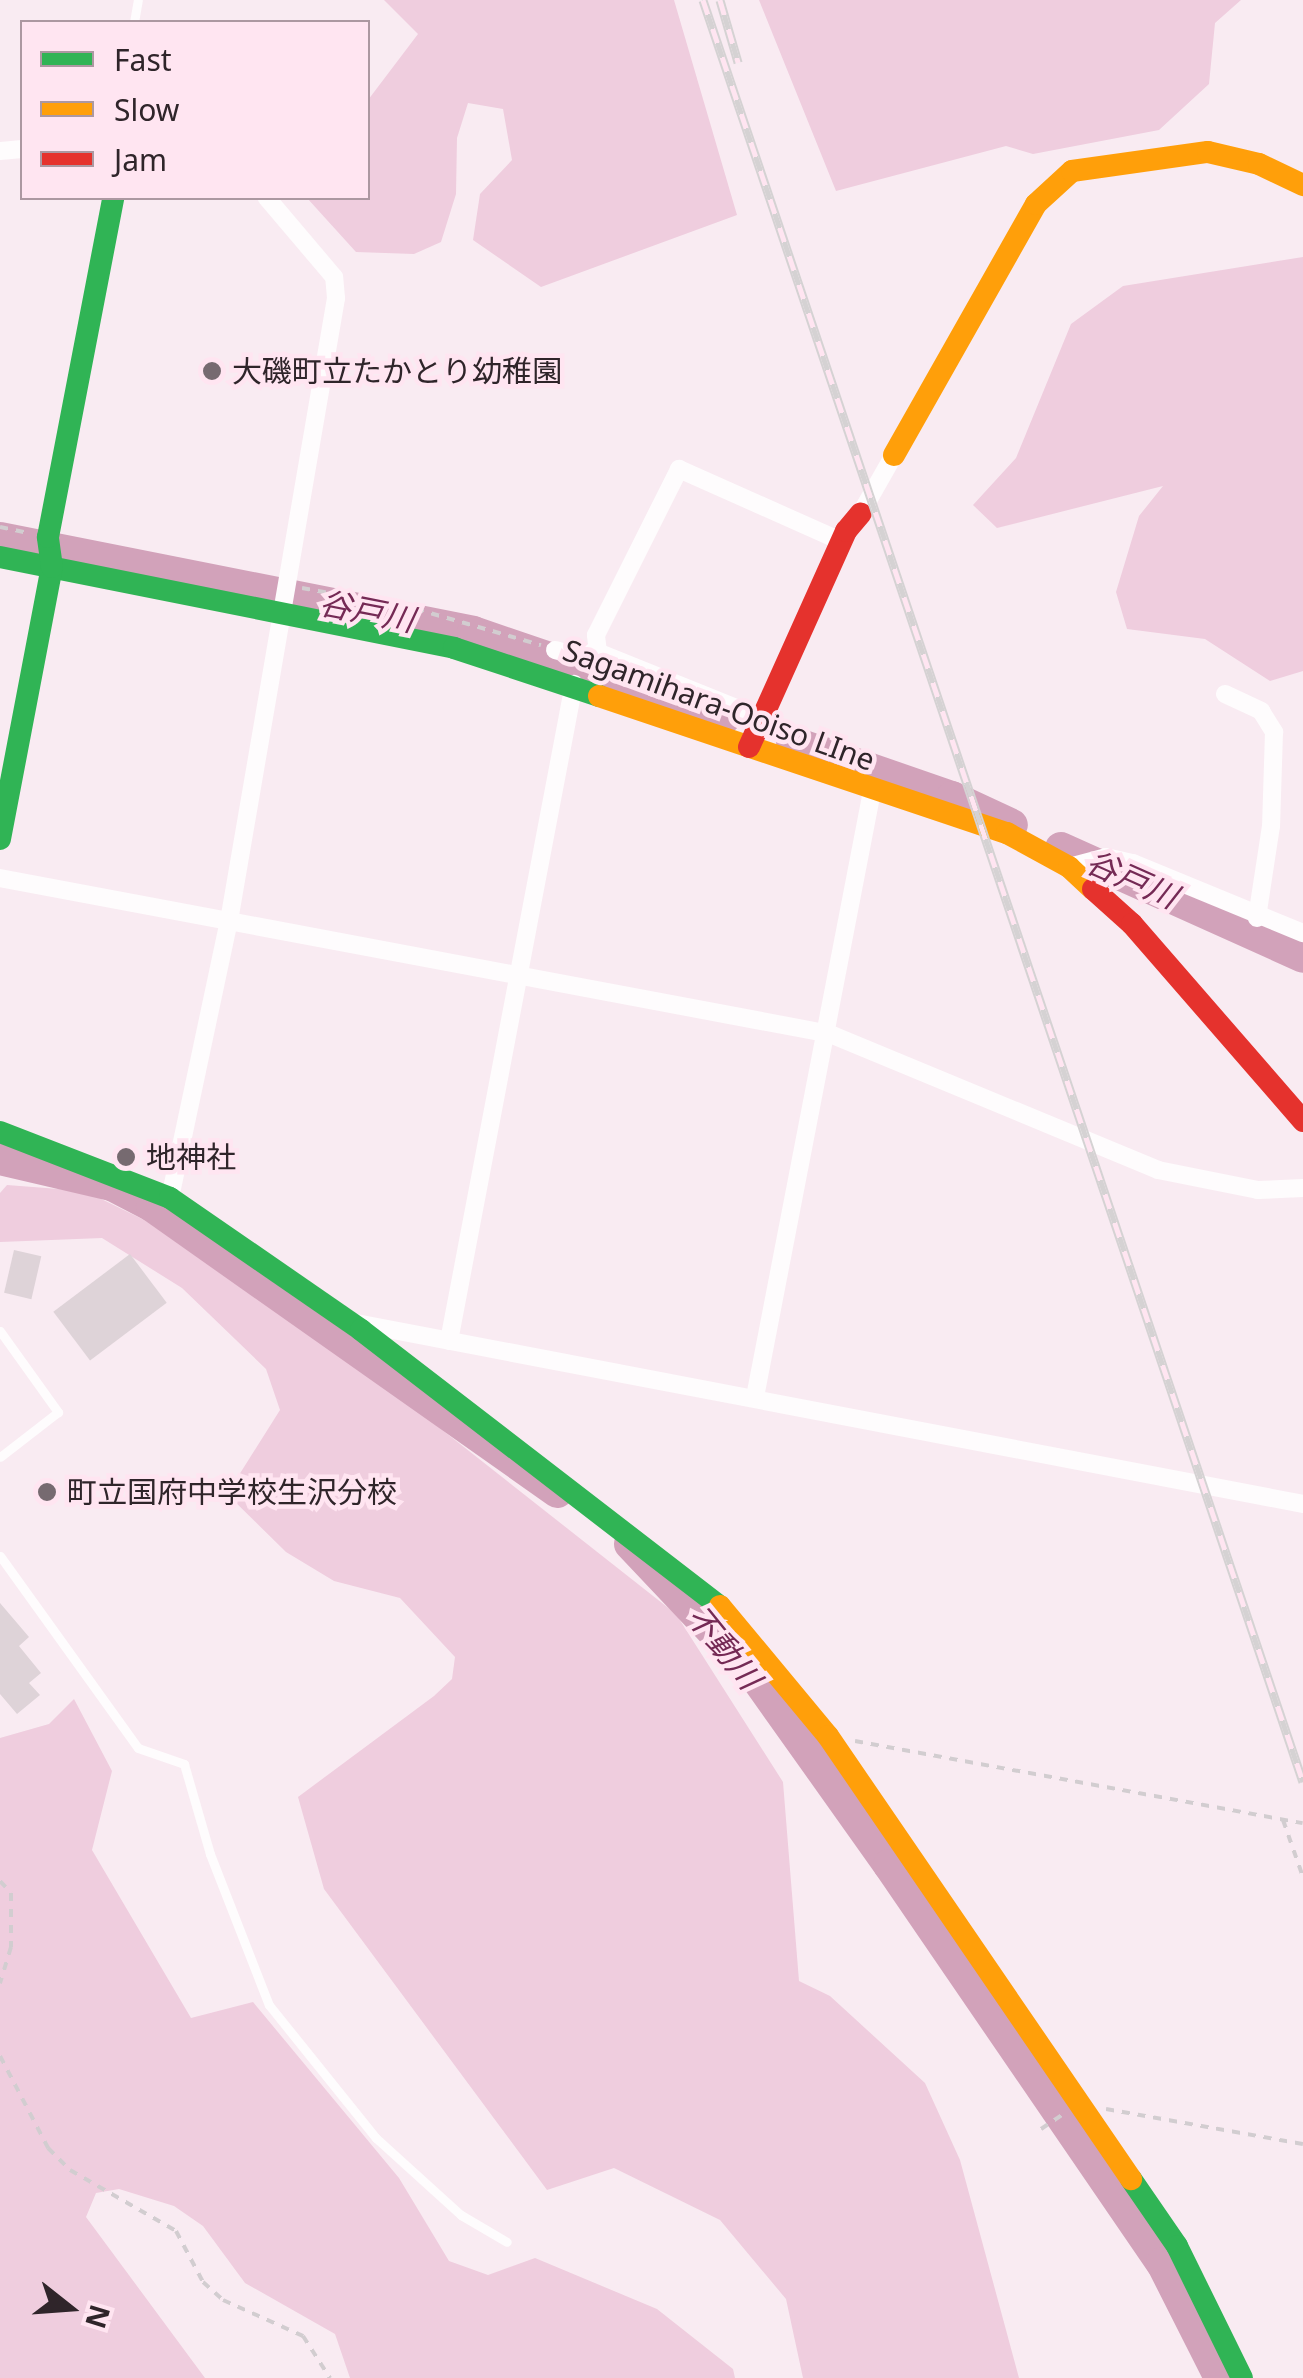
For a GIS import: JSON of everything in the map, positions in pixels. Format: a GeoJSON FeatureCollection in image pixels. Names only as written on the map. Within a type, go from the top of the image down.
{"type":"FeatureCollection","features":[{"type":"Feature","properties":{"kind":"street"},"geometry":{"type":"LineString","coordinates":[[749,747],[841,541],[1036,204],[1062,178],[1095,164],[1208,152],[1259,164],[1303,184]]}},
{"type":"Feature","properties":{"kind":"street"},"geometry":{"type":"LineString","coordinates":[[0,839],[113,200]]}},
{"type":"Feature","properties":{"kind":"street"},"geometry":{"type":"LineString","coordinates":[[170,1198],[229,921],[287,597],[335,288],[334,277],[269,200]]}},
{"type":"Feature","properties":{"kind":"street"},"geometry":{"type":"LineString","coordinates":[[598,652],[596,636],[679,468],[841,541]]}},
{"type":"Feature","properties":{"kind":"street","name":"Sagamihara-Ooiso LIne"},"geometry":{"type":"LineString","coordinates":[[0,557],[50,554],[287,597],[574,684],[872,791],[1007,833],[1076,865],[1303,1121]]}},
{"type":"Feature","properties":{"kind":"street"},"geometry":{"type":"LineString","coordinates":[[555,650],[581,657],[598,652],[761,718]]}},
{"type":"Feature","properties":{"kind":"street"},"geometry":{"type":"LineString","coordinates":[[449,1341],[574,684]]}},
{"type":"Feature","properties":{"kind":"street"},"geometry":{"type":"LineString","coordinates":[[1225,694],[1261,711],[1274,732],[1272,826],[1258,918]]}},
{"type":"Feature","properties":{"kind":"street"},"geometry":{"type":"LineString","coordinates":[[755,1398],[830,1034],[872,791]]}},
{"type":"Feature","properties":{"kind":"street"},"geometry":{"type":"LineString","coordinates":[[1076,865],[1106,857],[1303,933]]}},
{"type":"Feature","properties":{"kind":"street"},"geometry":{"type":"LineString","coordinates":[[0,878],[830,1034],[1158,1170],[1258,1190],[1303,1188]]}},
{"type":"Feature","properties":{"kind":"street"},"geometry":{"type":"LineString","coordinates":[[0,1132],[170,1198],[346,1320],[738,1619],[828,1736],[1177,2246],[1242,2378]]}},
{"type":"Feature","properties":{"kind":"street"},"geometry":{"type":"LineString","coordinates":[[346,1320],[1303,1504]]}},
{"type":"Feature","properties":{"kind":"lane"},"geometry":{"type":"LineString","coordinates":[[0,1332],[58,1412],[0,1457]]}},
{"type":"Feature","properties":{"kind":"lane"},"geometry":{"type":"LineString","coordinates":[[0,1556],[138,1748],[184,1764],[216,1871],[270,2005],[376,2138],[460,2215],[507,2242]]}},
{"type":"Feature","properties":{"kind":"path"},"geometry":{"type":"LineString","coordinates":[[0,527],[50,554]]}},
{"type":"Feature","properties":{"kind":"path"},"geometry":{"type":"LineString","coordinates":[[287,597],[416,609],[555,650]]}},
{"type":"Feature","properties":{"kind":"path"},"geometry":{"type":"LineString","coordinates":[[828,1736],[1303,1823]]}},
{"type":"Feature","properties":{"kind":"path"},"geometry":{"type":"LineString","coordinates":[[1283,1819],[1303,1877]]}},
{"type":"Feature","properties":{"kind":"path"},"geometry":{"type":"LineString","coordinates":[[0,1881],[10,1893],[12,1946],[0,1983]]}},
{"type":"Feature","properties":{"kind":"path"},"geometry":{"type":"LineString","coordinates":[[0,2056],[48,2148],[70,2170],[176,2231],[203,2282],[224,2300],[304,2336],[330,2378]]}},
{"type":"Feature","properties":{"kind":"path"},"geometry":{"type":"LineString","coordinates":[[1041,2129],[1079,2104],[1303,2144]]}},
{"type":"Feature","properties":{"kind":"shaded area"},"geometry":{"type":"Polygon","coordinates":[[[384,0],[674,0],[737,215],[541,287],[473,240],[480,194],[512,160],[503,109],[468,103],[457,138],[456,194],[441,242],[414,254],[356,252],[309,200],[370,200],[370,97],[418,34],[384,0]]]}},
{"type":"Feature","properties":{"kind":"shaded area"},"geometry":{"type":"Polygon","coordinates":[[[759,0],[1241,0],[1215,23],[1209,84],[1159,130],[1033,154],[1006,146],[836,191],[759,0]]]}},
{"type":"Feature","properties":{"kind":"shaded area"},"geometry":{"type":"Polygon","coordinates":[[[1303,257],[1303,671],[1270,681],[1205,639],[1127,629],[1116,592],[1139,516],[1163,486],[997,528],[973,505],[1016,458],[1071,324],[1123,286],[1303,257]]]}},
{"type":"Feature","properties":{"kind":"shaded area"},"geometry":{"type":"Polygon","coordinates":[[[7,1185],[85,1191],[181,1238],[394,1392],[676,1614],[783,1782],[799,1981],[830,1996],[925,2083],[960,2160],[1019,2378],[803,2378],[786,2299],[720,2220],[614,2168],[547,2190],[324,1889],[298,1797],[434,1696],[452,1679],[455,1657],[400,1598],[334,1581],[286,1552],[227,1494],[280,1410],[266,1369],[182,1288],[102,1238],[0,1242],[0,1193],[7,1185]]]}},
{"type":"Feature","properties":{"kind":"shaded area"},"geometry":{"type":"Polygon","coordinates":[[[74,1699],[112,1771],[92,1850],[191,2018],[253,2002],[399,2178],[449,2261],[488,2275],[535,2258],[657,2309],[733,2369],[735,2378],[350,2378],[335,2334],[245,2283],[203,2226],[174,2206],[119,2189],[96,2193],[86,2217],[205,2378],[0,2378],[0,1738],[49,1724],[74,1699]]]}},
{"type":"Feature","properties":{"kind":"building"},"geometry":{"type":"Polygon","coordinates":[[[14,1250],[41,1256],[31,1299],[4,1293],[14,1250]]]}},
{"type":"Feature","properties":{"kind":"building"},"geometry":{"type":"Polygon","coordinates":[[[130,1254],[167,1303],[90,1360],[53,1312],[130,1254]]]}},
{"type":"Feature","properties":{"kind":"building"},"geometry":{"type":"Polygon","coordinates":[[[0,1603],[29,1637],[19,1646],[41,1673],[29,1683],[40,1695],[17,1714],[0,1694],[0,1603]]]}},
{"type":"Feature","properties":{"kind":"waterway","name":"谷戸川"},"geometry":{"type":"LineString","coordinates":[[0,538],[473,632],[725,718]]}},
{"type":"Feature","properties":{"kind":"waterway","name":"谷戸川"},"geometry":{"type":"LineString","coordinates":[[792,742],[952,797],[1012,825]]}},
{"type":"Feature","properties":{"kind":"waterway","name":"谷戸川"},"geometry":{"type":"LineString","coordinates":[[1061,848],[1303,957]]}},
{"type":"Feature","properties":{"kind":"waterway","name":"不動川"},"geometry":{"type":"LineString","coordinates":[[0,1159],[112,1185],[152,1206],[557,1492]]}},
{"type":"Feature","properties":{"kind":"waterway","name":"不動川"},"geometry":{"type":"LineString","coordinates":[[630,1544],[754,1675],[889,1865],[1162,2263],[1220,2378]]}},
{"type":"Feature","properties":{"kind":"railway"},"geometry":{"type":"LineString","coordinates":[[703,0],[1303,1782]]}},
{"type":"Feature","properties":{"kind":"railway"},"geometry":{"type":"LineString","coordinates":[[720,0],[738,62]]}},
{"type":"Feature","properties":{"kind":"traffic: fast"},"geometry":{"type":"LineString","coordinates":[[0,839],[52,567],[48,537],[113,200]]}},
{"type":"Feature","properties":{"kind":"traffic: fast"},"geometry":{"type":"LineString","coordinates":[[0,557],[454,648],[599,696]]}},
{"type":"Feature","properties":{"kind":"traffic: fast"},"geometry":{"type":"LineString","coordinates":[[0,1132],[170,1198],[361,1330],[720,1606]]}},
{"type":"Feature","properties":{"kind":"traffic: fast"},"geometry":{"type":"LineString","coordinates":[[1131,2179],[1177,2246],[1242,2378]]}},
{"type":"Feature","properties":{"kind":"traffic: slow"},"geometry":{"type":"LineString","coordinates":[[894,455],[1036,204],[1072,171],[1208,152],[1259,164],[1303,185]]}},
{"type":"Feature","properties":{"kind":"traffic: slow"},"geometry":{"type":"LineString","coordinates":[[599,696],[1007,833],[1069,867],[1093,889]]}},
{"type":"Feature","properties":{"kind":"traffic: slow"},"geometry":{"type":"LineString","coordinates":[[720,1606],[828,1736],[1131,2179]]}},
{"type":"Feature","properties":{"kind":"traffic: jam"},"geometry":{"type":"LineString","coordinates":[[749,747],[846,531],[861,513]]}},
{"type":"Feature","properties":{"kind":"traffic: jam"},"geometry":{"type":"LineString","coordinates":[[1093,889],[1132,924],[1303,1121]]}},
{"type":"Feature","properties":{"kind":"place","name":"大磯町立たかとり幼稚園"},"geometry":{"type":"Point","coordinates":[212,371]}},
{"type":"Feature","properties":{"kind":"place","name":"地神社"},"geometry":{"type":"Point","coordinates":[126,1157]}},
{"type":"Feature","properties":{"kind":"place","name":"町立国府中学校生沢分校"},"geometry":{"type":"Point","coordinates":[47,1492]}}]}
